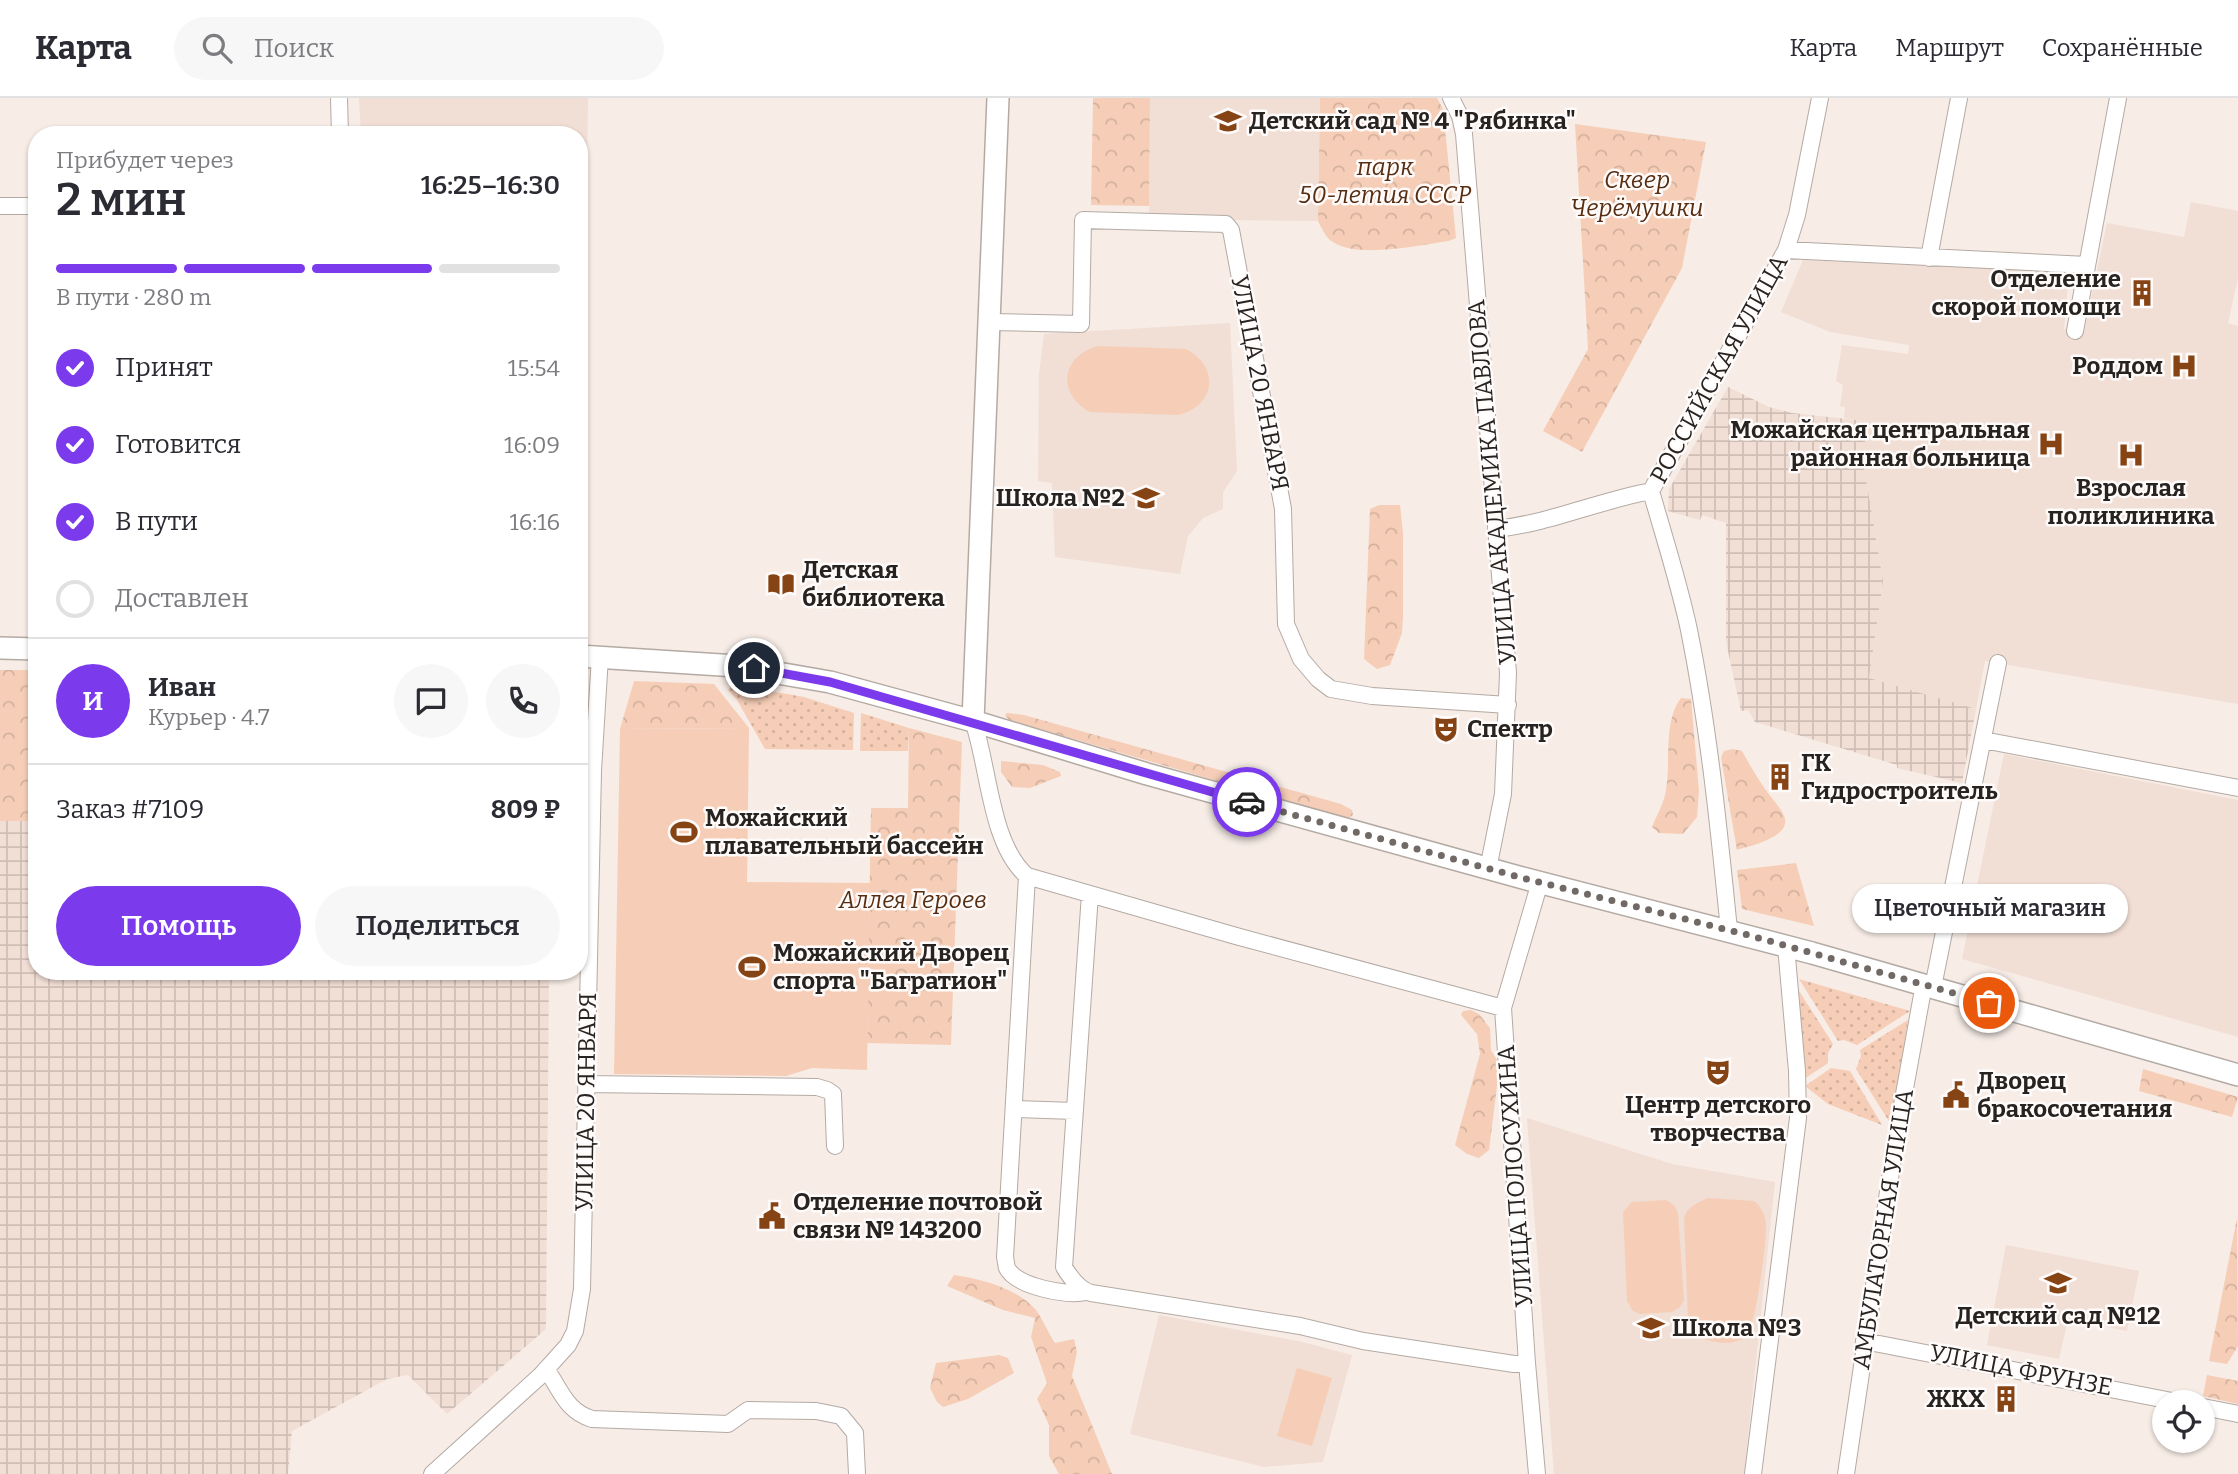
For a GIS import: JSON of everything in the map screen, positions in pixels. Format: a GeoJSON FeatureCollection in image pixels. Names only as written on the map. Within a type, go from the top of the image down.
{"type":"FeatureCollection","features":[{"type":"Feature","properties":{"kind":"main road"},"geometry":{"type":"LineString","coordinates":[[973,722],[998,98]]}},
{"type":"Feature","properties":{"kind":"main road"},"geometry":{"type":"LineString","coordinates":[[0,648],[28,649]]}},
{"type":"Feature","properties":{"kind":"main road"},"geometry":{"type":"LineString","coordinates":[[590,656],[703,662],[798,675],[973,722],[1147,774],[1488,869],[1730,930],[2238,1075]]}},
{"type":"Feature","properties":{"kind":"street"},"geometry":{"type":"LineString","coordinates":[[340,98],[340,126]]}},
{"type":"Feature","properties":{"kind":"street","name":"УЛИЦА АКАДЕМИКА ПАВЛОВА"},"geometry":{"type":"LineString","coordinates":[[1451,98],[1460,116],[1464,134],[1508,673],[1503,794],[1488,869]]}},
{"type":"Feature","properties":{"kind":"street","name":"РОССИЙСКАЯ УЛИЦА"},"geometry":{"type":"LineString","coordinates":[[1730,930],[1725,866],[1699,682],[1688,627],[1651,491],[1786,250],[1797,215],[1820,98]]}},
{"type":"Feature","properties":{"kind":"street"},"geometry":{"type":"LineString","coordinates":[[1929,258],[1959,98]]}},
{"type":"Feature","properties":{"kind":"street"},"geometry":{"type":"LineString","coordinates":[[2075,331],[2118,98]]}},
{"type":"Feature","properties":{"kind":"street"},"geometry":{"type":"LineString","coordinates":[[0,206],[28,206]]}},
{"type":"Feature","properties":{"kind":"street","name":"УЛИЦА 20 ЯНВАРЯ"},"geometry":{"type":"LineString","coordinates":[[990,322],[1080,324],[1083,220],[1226,224],[1231,230],[1283,509],[1286,624],[1301,659],[1318,679],[1331,689],[1372,696],[1508,705]]}},
{"type":"Feature","properties":{"kind":"street"},"geometry":{"type":"LineString","coordinates":[[1786,250],[2087,265]]}},
{"type":"Feature","properties":{"kind":"street"},"geometry":{"type":"LineString","coordinates":[[1496,529],[1538,523],[1622,497],[1651,491]]}},
{"type":"Feature","properties":{"kind":"street","name":"УЛИЦА 20 ЯНВАРЯ"},"geometry":{"type":"LineString","coordinates":[[432,1474],[568,1346],[579,1313],[593,771],[590,656]]}},
{"type":"Feature","properties":{"kind":"street","name":"АМБУЛАТОРНАЯ УЛИЦА"},"geometry":{"type":"LineString","coordinates":[[1846,1474],[1864,1341],[1928,985],[1998,663]]}},
{"type":"Feature","properties":{"kind":"street"},"geometry":{"type":"LineString","coordinates":[[973,722],[981,744],[998,823],[1016,862],[1027,876],[1503,1008]]}},
{"type":"Feature","properties":{"kind":"street"},"geometry":{"type":"LineString","coordinates":[[1983,740],[2238,788]]}},
{"type":"Feature","properties":{"kind":"street"},"geometry":{"type":"LineString","coordinates":[[1027,876],[1005,1257],[1008,1269],[1018,1279],[1048,1290],[1077,1294],[1086,1292],[1300,1326],[1363,1340],[1514,1364],[1527,1363]]}},
{"type":"Feature","properties":{"kind":"street","name":"УЛИЦА ПОЛОСУХИНА"},"geometry":{"type":"LineString","coordinates":[[1537,1474],[1503,1008],[1539,882]]}},
{"type":"Feature","properties":{"kind":"street"},"geometry":{"type":"LineString","coordinates":[[1086,1292],[1064,1267],[1090,894]]}},
{"type":"Feature","properties":{"kind":"street"},"geometry":{"type":"LineString","coordinates":[[1754,1474],[1798,1118],[1796,1059],[1786,946]]}},
{"type":"Feature","properties":{"kind":"street"},"geometry":{"type":"LineString","coordinates":[[586,1084],[817,1087],[832,1094],[835,1146]]}},
{"type":"Feature","properties":{"kind":"street"},"geometry":{"type":"LineString","coordinates":[[1014,1109],[1075,1111]]}},
{"type":"Feature","properties":{"kind":"street","name":"УЛИЦА ФРУНЗЕ"},"geometry":{"type":"LineString","coordinates":[[1864,1341],[2152,1397]]}},
{"type":"Feature","properties":{"kind":"street"},"geometry":{"type":"LineString","coordinates":[[546,1369],[572,1410],[592,1419],[728,1424],[748,1410],[816,1411],[841,1416],[855,1433],[857,1474]]}},
{"type":"Feature","properties":{"kind":"street"},"geometry":{"type":"LineString","coordinates":[[2215,1409],[2238,1414]]}},
{"type":"Feature","properties":{"kind":"shaded area"},"geometry":{"type":"Polygon","coordinates":[[[359,98],[588,98],[588,126],[361,126],[359,98]]]}},
{"type":"Feature","properties":{"kind":"shaded area"},"geometry":{"type":"Polygon","coordinates":[[[1150,98],[1320,98],[1318,221],[1149,219],[1150,98]]]}},
{"type":"Feature","properties":{"kind":"shaded area","name":"Можайская центральная районная больница"},"geometry":{"type":"Polygon","coordinates":[[[2191,202],[2238,211],[2238,277],[2228,323],[2238,326],[2238,704],[1985,661],[1976,709],[1869,678],[1883,581],[1864,467],[1866,421],[1844,418],[1845,407],[1840,406],[1843,385],[1836,381],[1842,345],[1908,354],[1909,345],[1830,332],[1781,312],[1803,260],[2069,272],[2064,329],[2084,332],[2107,223],[2184,237],[2191,202]]]}},
{"type":"Feature","properties":{"kind":"shaded area"},"geometry":{"type":"Polygon","coordinates":[[[1230,323],[1237,471],[1223,492],[1223,509],[1203,518],[1188,536],[1180,574],[1055,557],[1052,483],[1038,481],[1039,374],[1044,334],[1230,323]]]}},
{"type":"Feature","properties":{"kind":"shaded area"},"geometry":{"type":"Polygon","coordinates":[[[1728,387],[1769,407],[1792,413],[1866,421],[1864,467],[1883,581],[1869,678],[1976,709],[1962,783],[1897,768],[1897,765],[1755,722],[1748,710],[1741,711],[1726,642],[1726,523],[1702,515],[1700,520],[1668,511],[1669,489],[1728,387]]]}},
{"type":"Feature","properties":{"kind":"shaded area"},"geometry":{"type":"Polygon","coordinates":[[[0,691],[28,691],[28,980],[549,980],[546,1329],[447,1414],[408,1375],[387,1379],[292,1431],[288,1474],[0,1474],[0,691]]]}},
{"type":"Feature","properties":{"kind":"shaded area"},"geometry":{"type":"Polygon","coordinates":[[[2004,754],[2238,800],[2238,1037],[1962,959],[2004,754]]]}},
{"type":"Feature","properties":{"kind":"shaded area","name":"Школа №3"},"geometry":{"type":"Polygon","coordinates":[[[1527,1118],[1672,1164],[1775,1182],[1744,1474],[1554,1474],[1527,1118]]]}},
{"type":"Feature","properties":{"kind":"shaded area"},"geometry":{"type":"Polygon","coordinates":[[[2006,1245],[2139,1271],[2127,1331],[2068,1319],[2059,1359],[1987,1345],[2006,1245]]]}},
{"type":"Feature","properties":{"kind":"shaded area"},"geometry":{"type":"Polygon","coordinates":[[[1159,1315],[1298,1341],[1352,1355],[1323,1462],[1264,1467],[1130,1434],[1159,1315]]]}},
{"type":"Feature","properties":{"kind":"green space"},"geometry":{"type":"Polygon","coordinates":[[[1093,98],[1150,98],[1149,206],[1091,205],[1093,98]]]}},
{"type":"Feature","properties":{"kind":"green space","name":"парк 50-летия СССР"},"geometry":{"type":"Polygon","coordinates":[[[1320,98],[1437,98],[1443,109],[1456,238],[1404,248],[1370,250],[1341,246],[1328,238],[1318,221],[1320,98]]]}},
{"type":"Feature","properties":{"kind":"green space","name":"Сквер Черёмушки"},"geometry":{"type":"Polygon","coordinates":[[[1575,124],[1706,142],[1682,268],[1582,452],[1543,431],[1588,349],[1575,124]]]}},
{"type":"Feature","properties":{"kind":"green space"},"geometry":{"type":"Polygon","coordinates":[[[1099,346],[1186,349],[1205,366],[1209,376],[1206,395],[1190,411],[1177,415],[1090,412],[1072,395],[1068,376],[1070,366],[1077,358],[1099,346]]]}},
{"type":"Feature","properties":{"kind":"green space"},"geometry":{"type":"Polygon","coordinates":[[[1379,505],[1400,505],[1403,533],[1403,617],[1402,633],[1390,665],[1377,669],[1364,659],[1370,509],[1379,505]]]}},
{"type":"Feature","properties":{"kind":"green space"},"geometry":{"type":"Polygon","coordinates":[[[0,670],[28,670],[28,821],[0,821],[0,670]]]}},
{"type":"Feature","properties":{"kind":"green space"},"geometry":{"type":"Polygon","coordinates":[[[634,681],[714,684],[749,728],[620,729],[634,681]]]}},
{"type":"Feature","properties":{"kind":"green space"},"geometry":{"type":"Polygon","coordinates":[[[732,684],[804,697],[854,713],[853,750],[765,749],[737,700],[728,690],[732,684]]]}},
{"type":"Feature","properties":{"kind":"green space"},"geometry":{"type":"Polygon","coordinates":[[[1681,698],[1691,699],[1699,791],[1697,817],[1683,834],[1659,833],[1652,827],[1665,795],[1670,730],[1675,707],[1681,698]]]}},
{"type":"Feature","properties":{"kind":"green space"},"geometry":{"type":"Polygon","coordinates":[[[861,713],[909,728],[908,751],[860,751],[861,713]]]}},
{"type":"Feature","properties":{"kind":"green space"},"geometry":{"type":"Polygon","coordinates":[[[1005,715],[1024,715],[1341,804],[1352,810],[1353,815],[1347,819],[1009,720],[1005,715]]]}},
{"type":"Feature","properties":{"kind":"green space"},"geometry":{"type":"Polygon","coordinates":[[[749,728],[747,882],[870,883],[867,1070],[812,1068],[786,1076],[614,1074],[620,729],[749,728]]]}},
{"type":"Feature","properties":{"kind":"green space","name":"Аллея Героев"},"geometry":{"type":"Polygon","coordinates":[[[909,728],[962,742],[951,1045],[867,1043],[871,808],[908,808],[909,728]]]}},
{"type":"Feature","properties":{"kind":"green space"},"geometry":{"type":"Polygon","coordinates":[[[1724,751],[1742,751],[1781,810],[1785,823],[1777,835],[1737,850],[1721,757],[1724,751]]]}},
{"type":"Feature","properties":{"kind":"green space"},"geometry":{"type":"Polygon","coordinates":[[[1001,761],[1043,765],[1060,772],[1061,776],[1030,788],[1012,787],[1001,772],[1001,761]]]}},
{"type":"Feature","properties":{"kind":"green space"},"geometry":{"type":"Polygon","coordinates":[[[1796,863],[1814,926],[1742,909],[1737,870],[1796,863]]]}},
{"type":"Feature","properties":{"kind":"green space"},"geometry":{"type":"Polygon","coordinates":[[[1799,979],[1910,1011],[1857,1045],[1844,1040],[1838,1041],[1799,979]]]}},
{"type":"Feature","properties":{"kind":"green space"},"geometry":{"type":"Polygon","coordinates":[[[1794,983],[1833,1044],[1828,1053],[1828,1063],[1801,1081],[1794,983]]]}},
{"type":"Feature","properties":{"kind":"green space"},"geometry":{"type":"Polygon","coordinates":[[[1471,1010],[1479,1014],[1490,1028],[1491,1050],[1497,1060],[1497,1086],[1489,1150],[1479,1158],[1467,1154],[1455,1145],[1480,1054],[1477,1034],[1461,1015],[1463,1011],[1471,1010]]]}},
{"type":"Feature","properties":{"kind":"green space"},"geometry":{"type":"Polygon","coordinates":[[[1908,1020],[1892,1126],[1856,1069],[1861,1056],[1860,1050],[1908,1020]]]}},
{"type":"Feature","properties":{"kind":"green space"},"geometry":{"type":"Polygon","coordinates":[[[1831,1068],[1850,1071],[1882,1125],[1828,1104],[1805,1086],[1831,1068]]]}},
{"type":"Feature","properties":{"kind":"green space"},"geometry":{"type":"Polygon","coordinates":[[[2143,1069],[2238,1097],[2232,1117],[2139,1091],[2143,1069]]]}},
{"type":"Feature","properties":{"kind":"green space"},"geometry":{"type":"Polygon","coordinates":[[[1708,1198],[1754,1201],[1765,1217],[1765,1247],[1754,1315],[1747,1335],[1730,1343],[1703,1338],[1694,1331],[1688,1321],[1684,1218],[1690,1208],[1708,1198]]]}},
{"type":"Feature","properties":{"kind":"green space"},"geometry":{"type":"Polygon","coordinates":[[[1666,1200],[1674,1205],[1678,1213],[1684,1300],[1680,1307],[1672,1312],[1640,1314],[1633,1311],[1627,1301],[1623,1212],[1632,1202],[1666,1200]]]}},
{"type":"Feature","properties":{"kind":"green space"},"geometry":{"type":"Polygon","coordinates":[[[2237,1218],[2238,1346],[2227,1364],[2209,1361],[2237,1218]]]}},
{"type":"Feature","properties":{"kind":"green space"},"geometry":{"type":"Polygon","coordinates":[[[954,1275],[987,1282],[1018,1295],[1037,1312],[1055,1343],[1074,1339],[1077,1352],[1072,1376],[1112,1474],[1059,1474],[1049,1456],[1049,1425],[1037,1399],[1047,1383],[1031,1337],[1035,1318],[1003,1310],[947,1286],[954,1275]]]}},
{"type":"Feature","properties":{"kind":"green space"},"geometry":{"type":"Polygon","coordinates":[[[999,1355],[1008,1358],[1014,1373],[968,1399],[943,1407],[937,1402],[930,1388],[936,1363],[999,1355]]]}},
{"type":"Feature","properties":{"kind":"green space"},"geometry":{"type":"Polygon","coordinates":[[[1297,1368],[1332,1378],[1312,1446],[1277,1436],[1297,1368]]]}},
{"type":"Feature","properties":{"kind":"green space"},"geometry":{"type":"Polygon","coordinates":[[[2207,1375],[2238,1381],[2238,1404],[2215,1399],[2215,1390],[2204,1390],[2207,1375]]]}},
{"type":"Feature","properties":{"kind":"way so far"},"geometry":{"type":"LineString","coordinates":[[1247,802],[1519,877],[1748,935],[1989,1003]]}},
{"type":"Feature","properties":{"kind":"place","name":"Детский сад № 4 \"Рябинка\""},"geometry":{"type":"Point","coordinates":[1228,121]}},
{"type":"Feature","properties":{"kind":"place","name":"Отделение скорой помощи"},"geometry":{"type":"Point","coordinates":[2142,293]}},
{"type":"Feature","properties":{"kind":"place","name":"Роддом"},"geometry":{"type":"Point","coordinates":[2184,366]}},
{"type":"Feature","properties":{"kind":"place","name":"Можайская центральная районная больница"},"geometry":{"type":"Point","coordinates":[2051,444]}},
{"type":"Feature","properties":{"kind":"place","name":"Взрослая поликлиника"},"geometry":{"type":"Point","coordinates":[2131,455]}},
{"type":"Feature","properties":{"kind":"place","name":"Школа №2"},"geometry":{"type":"Point","coordinates":[1146,498]}},
{"type":"Feature","properties":{"kind":"place","name":"Детская библиотека"},"geometry":{"type":"Point","coordinates":[781,584]}},
{"type":"Feature","properties":{"kind":"place","name":"Спектр"},"geometry":{"type":"Point","coordinates":[1446,729]}},
{"type":"Feature","properties":{"kind":"place","name":"ГК Гидростроитель"},"geometry":{"type":"Point","coordinates":[1780,777]}},
{"type":"Feature","properties":{"kind":"place","name":"Можайский плавательный бассейн"},"geometry":{"type":"Point","coordinates":[684,832]}},
{"type":"Feature","properties":{"kind":"place","name":"Можайский Дворец спорта \"Багратион\""},"geometry":{"type":"Point","coordinates":[752,967]}},
{"type":"Feature","properties":{"kind":"place","name":"Цветочный магазин"},"geometry":{"type":"Point","coordinates":[1989,1003]}},
{"type":"Feature","properties":{"kind":"place","name":"Центр детского творчества"},"geometry":{"type":"Point","coordinates":[1718,1072]}},
{"type":"Feature","properties":{"kind":"place","name":"Дворец бракосочетания"},"geometry":{"type":"Point","coordinates":[1956,1095]}},
{"type":"Feature","properties":{"kind":"place","name":"Отделение почтовой связи № 143200"},"geometry":{"type":"Point","coordinates":[772,1216]}},
{"type":"Feature","properties":{"kind":"place","name":"Детский сад №12"},"geometry":{"type":"Point","coordinates":[2058,1283]}},
{"type":"Feature","properties":{"kind":"place","name":"Школа №3"},"geometry":{"type":"Point","coordinates":[1651,1328]}},
{"type":"Feature","properties":{"kind":"place","name":"ЖКХ"},"geometry":{"type":"Point","coordinates":[2006,1399]}},
{"type":"Feature","properties":{"kind":"route"},"geometry":{"type":"LineString","coordinates":[[754,668],[830,682],[1247,802]]}}]}
